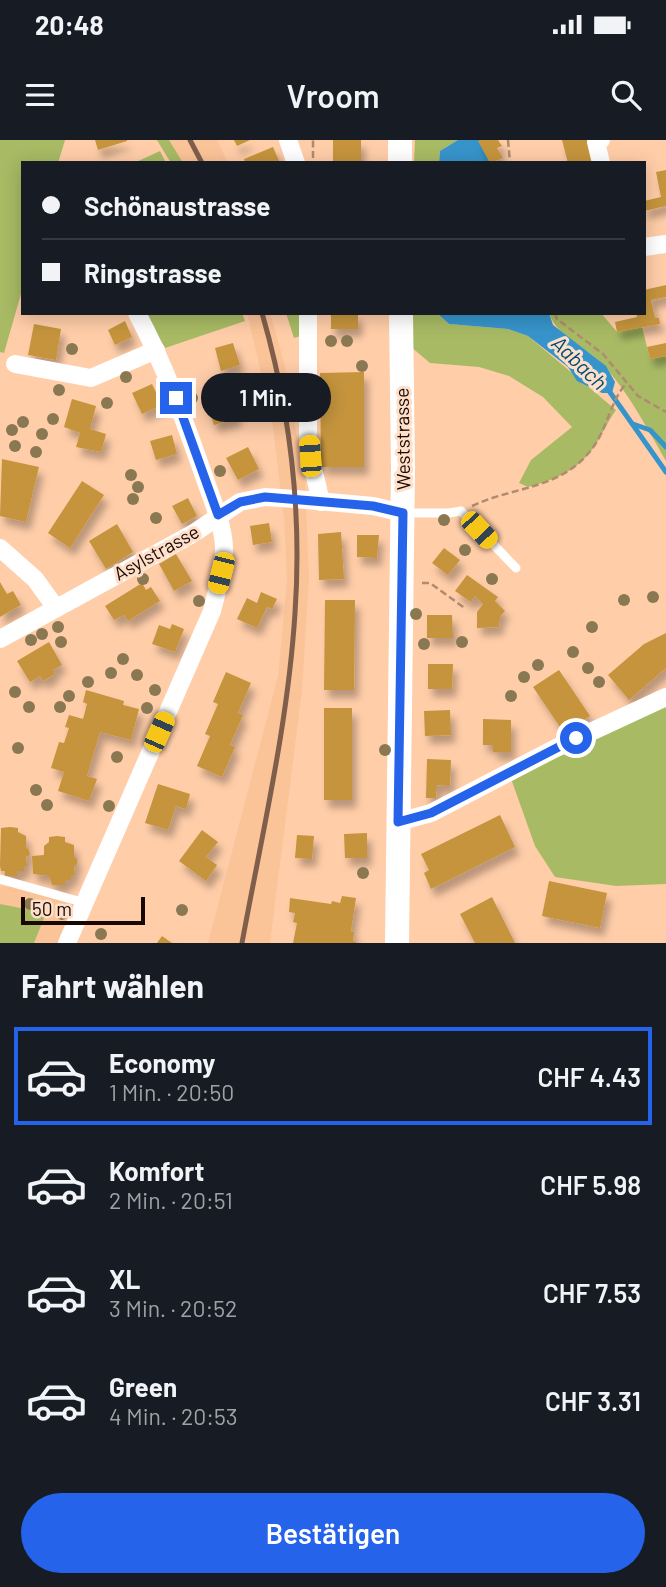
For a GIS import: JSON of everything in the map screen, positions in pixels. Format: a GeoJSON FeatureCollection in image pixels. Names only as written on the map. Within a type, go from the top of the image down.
{"type":"FeatureCollection","features":[{"type":"Feature","properties":{"kind":"main road"},"geometry":{"type":"LineString","coordinates":[[400,140],[400,161]]}},
{"type":"Feature","properties":{"kind":"main road","name":"Weststrasse"},"geometry":{"type":"LineString","coordinates":[[397,943],[403,513],[401,315]]}},
{"type":"Feature","properties":{"kind":"street"},"geometry":{"type":"LineString","coordinates":[[288,140],[295,161]]}},
{"type":"Feature","properties":{"kind":"street"},"geometry":{"type":"LineString","coordinates":[[601,140],[596,142],[601,161]]}},
{"type":"Feature","properties":{"kind":"street"},"geometry":{"type":"LineString","coordinates":[[646,247],[666,244]]}},
{"type":"Feature","properties":{"kind":"street"},"geometry":{"type":"LineString","coordinates":[[67,943],[212,611],[221,573],[224,545],[218,515],[186,422],[138,315]]}},
{"type":"Feature","properties":{"kind":"street"},"geometry":{"type":"LineString","coordinates":[[308,315],[310,456],[321,502]]}},
{"type":"Feature","properties":{"kind":"street"},"geometry":{"type":"LineString","coordinates":[[15,364],[91,378],[156,350]]}},
{"type":"Feature","properties":{"kind":"street","name":"Asylstrasse"},"geometry":{"type":"LineString","coordinates":[[0,639],[194,533],[240,502],[265,497],[373,506],[403,513]]}},
{"type":"Feature","properties":{"kind":"street"},"geometry":{"type":"LineString","coordinates":[[0,548],[35,579],[56,608]]}},
{"type":"Feature","properties":{"kind":"street"},"geometry":{"type":"LineString","coordinates":[[398,822],[431,813],[554,749],[666,697]]}},
{"type":"Feature","properties":{"kind":"lane"},"geometry":{"type":"LineString","coordinates":[[403,513],[461,511],[516,568]]}},
{"type":"Feature","properties":{"kind":"lane"},"geometry":{"type":"LineString","coordinates":[[0,879],[85,902]]}},
{"type":"Feature","properties":{"kind":"path"},"geometry":{"type":"LineString","coordinates":[[313,140],[313,161]]}},
{"type":"Feature","properties":{"kind":"path"},"geometry":{"type":"LineString","coordinates":[[508,140],[510,161]]}},
{"type":"Feature","properties":{"kind":"path"},"geometry":{"type":"LineString","coordinates":[[556,315],[557,319],[603,354],[638,396],[666,412]]}},
{"type":"Feature","properties":{"kind":"path"},"geometry":{"type":"LineString","coordinates":[[461,511],[505,493],[556,480],[581,463],[596,444],[626,384]]}},
{"type":"Feature","properties":{"kind":"path"},"geometry":{"type":"LineString","coordinates":[[400,584],[430,583],[466,609]]}},
{"type":"Feature","properties":{"kind":"shaded area"},"geometry":{"type":"Polygon","coordinates":[[[157,140],[217,140],[227,161],[170,161],[157,140]]]}},
{"type":"Feature","properties":{"kind":"shaded area"},"geometry":{"type":"Polygon","coordinates":[[[247,315],[271,315],[285,366],[305,484],[309,578],[302,690],[270,943],[208,943],[278,676],[287,582],[284,519],[272,419],[247,315]]]}},
{"type":"Feature","properties":{"kind":"shaded area"},"geometry":{"type":"Polygon","coordinates":[[[0,886],[85,903],[67,943],[0,943],[0,886]]]}},
{"type":"Feature","properties":{"kind":"green space"},"geometry":{"type":"Polygon","coordinates":[[[0,140],[65,140],[59,161],[21,161],[21,294],[4,353],[0,352],[0,140]]]}},
{"type":"Feature","properties":{"kind":"green space"},"geometry":{"type":"Polygon","coordinates":[[[157,140],[169,140],[182,161],[170,161],[157,140]]]}},
{"type":"Feature","properties":{"kind":"green space"},"geometry":{"type":"Polygon","coordinates":[[[415,140],[458,140],[440,151],[439,161],[414,161],[415,140]]]}},
{"type":"Feature","properties":{"kind":"green space"},"geometry":{"type":"Polygon","coordinates":[[[160,151],[165,161],[138,161],[160,151]]]}},
{"type":"Feature","properties":{"kind":"green space"},"geometry":{"type":"Polygon","coordinates":[[[147,315],[243,315],[245,321],[165,348],[147,315]]]}},
{"type":"Feature","properties":{"kind":"green space"},"geometry":{"type":"Polygon","coordinates":[[[287,315],[303,315],[304,335],[294,338],[287,315]]]}},
{"type":"Feature","properties":{"kind":"green space"},"geometry":{"type":"Polygon","coordinates":[[[411,315],[439,315],[449,324],[508,329],[528,336],[616,410],[596,444],[582,461],[558,477],[528,487],[519,483],[531,460],[572,427],[543,397],[509,376],[479,367],[430,363],[410,346],[411,315]]]}},
{"type":"Feature","properties":{"kind":"green space"},"geometry":{"type":"Polygon","coordinates":[[[550,315],[603,315],[617,332],[642,327],[650,359],[666,356],[666,461],[616,380],[600,362],[567,337],[550,315]]]}},
{"type":"Feature","properties":{"kind":"green space"},"geometry":{"type":"Polygon","coordinates":[[[666,697],[666,884],[616,886],[555,877],[535,846],[509,773],[666,697]]]}},
{"type":"Feature","properties":{"kind":"green space"},"geometry":{"type":"Polygon","coordinates":[[[0,904],[46,913],[34,943],[0,943],[0,904]]]}},
{"type":"Feature","properties":{"kind":"water"},"geometry":{"type":"Polygon","coordinates":[[[458,140],[480,140],[490,161],[439,161],[440,151],[458,140]]]}},
{"type":"Feature","properties":{"kind":"water"},"geometry":{"type":"Polygon","coordinates":[[[439,315],[550,315],[553,325],[606,366],[615,382],[612,393],[602,393],[577,381],[568,367],[528,336],[508,329],[449,324],[439,315]]]}},
{"type":"Feature","properties":{"kind":"building"},"geometry":{"type":"Polygon","coordinates":[[[95,140],[127,140],[127,141],[98,150],[95,140]]]}},
{"type":"Feature","properties":{"kind":"building"},"geometry":{"type":"Polygon","coordinates":[[[234,140],[250,140],[237,146],[234,140]]]}},
{"type":"Feature","properties":{"kind":"building"},"geometry":{"type":"Polygon","coordinates":[[[333,140],[361,140],[361,161],[333,161],[333,140]]]}},
{"type":"Feature","properties":{"kind":"building"},"geometry":{"type":"Polygon","coordinates":[[[498,140],[502,146],[497,148],[503,158],[489,161],[478,141],[498,140]]]}},
{"type":"Feature","properties":{"kind":"building"},"geometry":{"type":"Polygon","coordinates":[[[562,140],[587,140],[592,161],[567,161],[562,140]]]}},
{"type":"Feature","properties":{"kind":"building"},"geometry":{"type":"Polygon","coordinates":[[[273,147],[279,161],[244,161],[273,147]]]}},
{"type":"Feature","properties":{"kind":"building"},"geometry":{"type":"Polygon","coordinates":[[[666,170],[666,206],[646,211],[646,201],[661,197],[656,172],[666,170]]]}},
{"type":"Feature","properties":{"kind":"building"},"geometry":{"type":"Polygon","coordinates":[[[666,285],[666,297],[651,300],[655,318],[659,318],[660,324],[617,332],[615,322],[646,315],[646,290],[666,285]]]}},
{"type":"Feature","properties":{"kind":"building"},"geometry":{"type":"Polygon","coordinates":[[[331,315],[358,315],[358,329],[331,329],[331,315]]]}},
{"type":"Feature","properties":{"kind":"building"},"geometry":{"type":"Polygon","coordinates":[[[125,321],[132,337],[115,345],[108,330],[125,321]]]}},
{"type":"Feature","properties":{"kind":"building"},"geometry":{"type":"Polygon","coordinates":[[[34,324],[61,329],[56,360],[28,355],[34,324]]]}},
{"type":"Feature","properties":{"kind":"building"},"geometry":{"type":"Polygon","coordinates":[[[233,343],[240,365],[221,371],[215,348],[233,343]]]}},
{"type":"Feature","properties":{"kind":"building"},"geometry":{"type":"Polygon","coordinates":[[[666,343],[666,356],[650,359],[647,347],[666,343]]]}},
{"type":"Feature","properties":{"kind":"building"},"geometry":{"type":"Polygon","coordinates":[[[364,372],[364,467],[321,467],[320,373],[364,372]]]}},
{"type":"Feature","properties":{"kind":"building"},"geometry":{"type":"Polygon","coordinates":[[[152,384],[162,405],[142,414],[132,393],[152,384]]]}},
{"type":"Feature","properties":{"kind":"building"},"geometry":{"type":"Polygon","coordinates":[[[230,392],[238,418],[214,425],[206,400],[230,392]]]}},
{"type":"Feature","properties":{"kind":"building"},"geometry":{"type":"Polygon","coordinates":[[[72,399],[96,406],[90,429],[106,434],[101,452],[76,447],[80,433],[64,427],[72,399]]]}},
{"type":"Feature","properties":{"kind":"building"},"geometry":{"type":"Polygon","coordinates":[[[172,435],[177,454],[156,460],[150,441],[172,435]]]}},
{"type":"Feature","properties":{"kind":"building"},"geometry":{"type":"Polygon","coordinates":[[[248,447],[259,469],[238,480],[226,458],[248,447]]]}},
{"type":"Feature","properties":{"kind":"building"},"geometry":{"type":"Polygon","coordinates":[[[2,459],[39,467],[26,522],[0,516],[2,459]]]}},
{"type":"Feature","properties":{"kind":"building"},"geometry":{"type":"Polygon","coordinates":[[[82,481],[104,495],[70,548],[48,533],[82,481]]]}},
{"type":"Feature","properties":{"kind":"building"},"geometry":{"type":"Polygon","coordinates":[[[188,498],[197,516],[182,524],[172,506],[188,498]]]}},
{"type":"Feature","properties":{"kind":"building"},"geometry":{"type":"Polygon","coordinates":[[[269,523],[272,542],[253,545],[250,526],[269,523]]]}},
{"type":"Feature","properties":{"kind":"building"},"geometry":{"type":"Polygon","coordinates":[[[117,524],[133,552],[106,569],[89,541],[117,524]]]}},
{"type":"Feature","properties":{"kind":"building"},"geometry":{"type":"Polygon","coordinates":[[[341,532],[344,579],[319,580],[318,534],[341,532]]]}},
{"type":"Feature","properties":{"kind":"building"},"geometry":{"type":"Polygon","coordinates":[[[357,535],[379,535],[377,558],[357,557],[357,535]]]}},
{"type":"Feature","properties":{"kind":"building"},"geometry":{"type":"Polygon","coordinates":[[[444,548],[460,560],[448,575],[432,563],[444,548]]]}},
{"type":"Feature","properties":{"kind":"building"},"geometry":{"type":"Polygon","coordinates":[[[176,554],[192,581],[174,591],[159,564],[176,554]]]}},
{"type":"Feature","properties":{"kind":"building"},"geometry":{"type":"Polygon","coordinates":[[[467,575],[498,597],[495,601],[505,611],[500,617],[499,627],[477,628],[477,612],[483,604],[475,596],[471,602],[455,591],[467,575]]]}},
{"type":"Feature","properties":{"kind":"building"},"geometry":{"type":"Polygon","coordinates":[[[0,582],[7,594],[13,591],[21,605],[0,617],[0,582]]]}},
{"type":"Feature","properties":{"kind":"building"},"geometry":{"type":"Polygon","coordinates":[[[142,583],[146,590],[151,587],[160,601],[128,621],[124,615],[114,620],[105,606],[142,583]]]}},
{"type":"Feature","properties":{"kind":"building"},"geometry":{"type":"Polygon","coordinates":[[[261,592],[277,599],[272,609],[267,607],[257,628],[237,619],[247,598],[257,603],[261,592]]]}},
{"type":"Feature","properties":{"kind":"building"},"geometry":{"type":"Polygon","coordinates":[[[325,600],[355,600],[354,690],[324,690],[325,600]]]}},
{"type":"Feature","properties":{"kind":"building"},"geometry":{"type":"Polygon","coordinates":[[[427,615],[452,615],[453,638],[427,638],[427,615]]]}},
{"type":"Feature","properties":{"kind":"building"},"geometry":{"type":"Polygon","coordinates":[[[172,624],[184,629],[175,652],[152,644],[159,625],[170,629],[172,624]]]}},
{"type":"Feature","properties":{"kind":"building"},"geometry":{"type":"Polygon","coordinates":[[[666,633],[666,668],[629,700],[608,675],[644,644],[666,633]]]}},
{"type":"Feature","properties":{"kind":"building"},"geometry":{"type":"Polygon","coordinates":[[[49,642],[62,665],[53,670],[55,674],[43,681],[40,676],[30,682],[17,661],[49,642]]]}},
{"type":"Feature","properties":{"kind":"building"},"geometry":{"type":"Polygon","coordinates":[[[428,664],[453,664],[452,689],[428,689],[428,664]]]}},
{"type":"Feature","properties":{"kind":"building"},"geometry":{"type":"Polygon","coordinates":[[[559,670],[590,716],[564,733],[533,687],[559,670]]]}},
{"type":"Feature","properties":{"kind":"building"},"geometry":{"type":"Polygon","coordinates":[[[226,672],[251,683],[238,713],[243,715],[230,745],[235,747],[222,777],[197,766],[210,736],[205,734],[218,704],[213,702],[226,672]]]}},
{"type":"Feature","properties":{"kind":"building"},"geometry":{"type":"Polygon","coordinates":[[[86,690],[124,701],[123,705],[139,709],[131,740],[100,732],[87,776],[97,779],[89,801],[58,791],[64,772],[51,768],[59,742],[64,743],[69,728],[65,727],[69,715],[83,719],[87,704],[83,702],[86,690]]]}},
{"type":"Feature","properties":{"kind":"building"},"geometry":{"type":"Polygon","coordinates":[[[324,708],[352,708],[352,800],[324,800],[324,708]]]}},
{"type":"Feature","properties":{"kind":"building"},"geometry":{"type":"Polygon","coordinates":[[[450,710],[451,735],[425,736],[424,711],[450,710]]]}},
{"type":"Feature","properties":{"kind":"building"},"geometry":{"type":"Polygon","coordinates":[[[483,719],[511,720],[511,752],[493,752],[493,745],[483,745],[483,719]]]}},
{"type":"Feature","properties":{"kind":"building"},"geometry":{"type":"Polygon","coordinates":[[[427,759],[451,760],[450,786],[437,785],[436,798],[426,798],[427,759]]]}},
{"type":"Feature","properties":{"kind":"building"},"geometry":{"type":"Polygon","coordinates":[[[158,784],[190,794],[186,809],[176,806],[168,830],[145,823],[158,784]]]}},
{"type":"Feature","properties":{"kind":"building"},"geometry":{"type":"Polygon","coordinates":[[[500,815],[515,847],[431,889],[424,873],[429,870],[421,854],[500,815]]]}},
{"type":"Feature","properties":{"kind":"building"},"geometry":{"type":"Polygon","coordinates":[[[1,828],[18,828],[18,832],[26,836],[26,847],[30,855],[26,857],[27,866],[24,866],[24,871],[17,871],[17,876],[5,876],[5,871],[1,871],[0,866],[1,828]]]}},
{"type":"Feature","properties":{"kind":"building"},"geometry":{"type":"Polygon","coordinates":[[[202,830],[218,842],[206,857],[217,865],[206,881],[179,861],[202,830]]]}},
{"type":"Feature","properties":{"kind":"building"},"geometry":{"type":"Polygon","coordinates":[[[367,833],[367,858],[345,858],[344,834],[367,833]]]}},
{"type":"Feature","properties":{"kind":"building"},"geometry":{"type":"Polygon","coordinates":[[[297,835],[314,836],[312,859],[295,858],[297,835]]]}},
{"type":"Feature","properties":{"kind":"building"},"geometry":{"type":"Polygon","coordinates":[[[49,837],[65,837],[65,842],[74,845],[74,856],[77,859],[75,875],[71,875],[71,880],[65,880],[65,885],[52,885],[49,876],[33,874],[32,856],[44,855],[44,846],[49,842],[49,837]]]}},
{"type":"Feature","properties":{"kind":"building"},"geometry":{"type":"Polygon","coordinates":[[[549,881],[607,893],[600,928],[542,916],[549,881]]]}},
{"type":"Feature","properties":{"kind":"building"},"geometry":{"type":"Polygon","coordinates":[[[342,896],[356,898],[351,931],[354,932],[353,941],[358,943],[293,943],[297,923],[293,922],[295,913],[289,912],[290,898],[331,904],[332,901],[340,903],[342,896]]]}},
{"type":"Feature","properties":{"kind":"building"},"geometry":{"type":"Polygon","coordinates":[[[492,897],[515,943],[475,943],[460,914],[492,897]]]}},
{"type":"Feature","properties":{"kind":"building"},"geometry":{"type":"Polygon","coordinates":[[[162,936],[172,943],[157,943],[162,936]]]}},
{"type":"Feature","properties":{"kind":"waterway","name":"Aabach"},"geometry":{"type":"LineString","coordinates":[[607,388],[666,472]]}},
{"type":"Feature","properties":{"kind":"waterway","name":"Aabach"},"geometry":{"type":"LineString","coordinates":[[633,424],[650,430],[666,447]]}},
{"type":"Feature","properties":{"kind":"railway"},"geometry":{"type":"LineString","coordinates":[[190,140],[201,161]]}},
{"type":"Feature","properties":{"kind":"railway"},"geometry":{"type":"LineString","coordinates":[[242,943],[287,696],[297,575],[295,499],[287,424],[263,315]]}},
{"type":"Feature","properties":{"kind":"route"},"geometry":{"type":"LineString","coordinates":[[176,398],[218,515],[240,502],[265,497],[373,506],[403,513],[398,822],[431,813],[576,738]]}}]}
